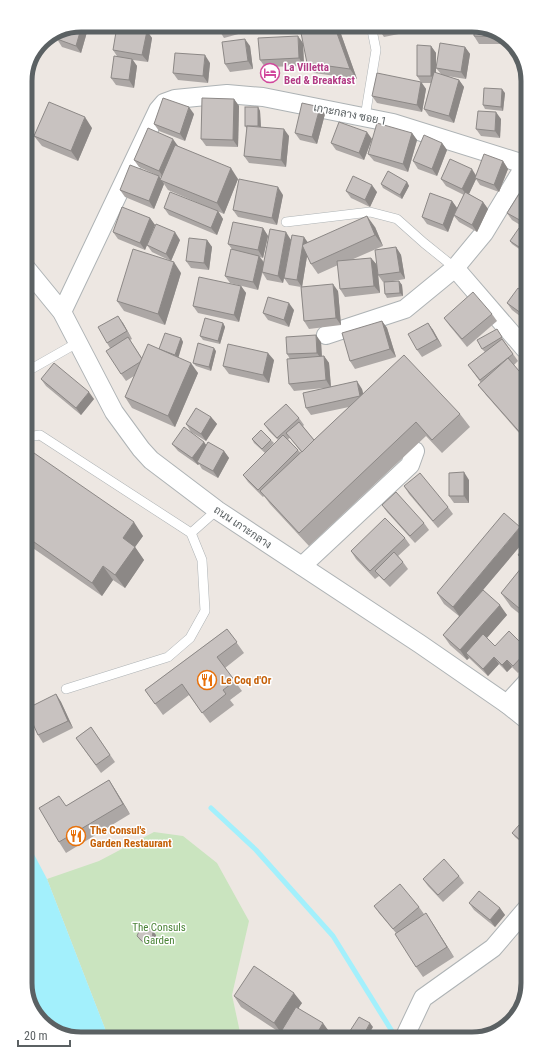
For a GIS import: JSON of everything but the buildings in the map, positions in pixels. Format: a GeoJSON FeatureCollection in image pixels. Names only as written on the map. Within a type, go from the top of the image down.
{"type":"FeatureCollection","features":[{"type":"Feature","properties":{"kind":"street","name":"เกาะกลาง ซอย 1"},"geometry":{"type":"LineString","coordinates":[[62,312],[158,110],[164,103],[175,99],[227,94],[264,97],[393,123],[521,163]]}},
{"type":"Feature","properties":{"kind":"street"},"geometry":{"type":"LineString","coordinates":[[326,335],[405,309],[455,268],[484,233],[521,172]]}},
{"type":"Feature","properties":{"kind":"street"},"geometry":{"type":"LineString","coordinates":[[455,268],[521,344]]}},
{"type":"Feature","properties":{"kind":"street","name":"ถนน เกาะกลาง"},"geometry":{"type":"LineString","coordinates":[[32,275],[62,312],[114,412],[150,460],[217,510],[420,644],[521,715]]}},
{"type":"Feature","properties":{"kind":"street"},"geometry":{"type":"LineString","coordinates":[[302,566],[410,465],[415,451]]}},
{"type":"Feature","properties":{"kind":"street"},"geometry":{"type":"LineString","coordinates":[[507,704],[521,689]]}},
{"type":"Feature","properties":{"kind":"street"},"geometry":{"type":"LineString","coordinates":[[407,1032],[423,998],[493,948],[521,915]]}},
{"type":"Feature","properties":{"kind":"lane"},"geometry":{"type":"LineString","coordinates":[[365,117],[376,50],[372,32]]}},
{"type":"Feature","properties":{"kind":"lane"},"geometry":{"type":"LineString","coordinates":[[286,222],[370,212],[397,219],[455,268]]}},
{"type":"Feature","properties":{"kind":"lane"},"geometry":{"type":"LineString","coordinates":[[32,369],[77,343]]}},
{"type":"Feature","properties":{"kind":"lane"},"geometry":{"type":"LineString","coordinates":[[32,436],[40,435],[191,532],[202,560],[205,612],[190,638],[168,657],[66,689]]}},
{"type":"Feature","properties":{"kind":"lane"},"geometry":{"type":"LineString","coordinates":[[191,532],[217,510]]}},
{"type":"Feature","properties":{"kind":"green space","name":"The Consuls Garden"},"geometry":{"type":"Polygon","coordinates":[[[154,832],[183,836],[217,863],[249,921],[232,995],[240,1032],[106,1032],[47,879],[99,861],[154,832]]]}},
{"type":"Feature","properties":{"kind":"water"},"geometry":{"type":"Polygon","coordinates":[[[32,851],[47,879],[106,1032],[78,1032],[59,1027],[42,1013],[36,1002],[32,983],[32,851]]]}},
{"type":"Feature","properties":{"kind":"waterway"},"geometry":{"type":"LineString","coordinates":[[211,808],[256,850],[333,936],[393,1032]]}},
{"type":"Feature","properties":{"kind":"place","name":"La Villetta Bed & Breakfast"},"geometry":{"type":"Point","coordinates":[270,73]}},
{"type":"Feature","properties":{"kind":"place","name":"Le Coq d'Or"},"geometry":{"type":"Point","coordinates":[207,680]}},
{"type":"Feature","properties":{"kind":"place","name":"The Consul's Garden Restaurant"},"geometry":{"type":"Point","coordinates":[76,836]}}]}
